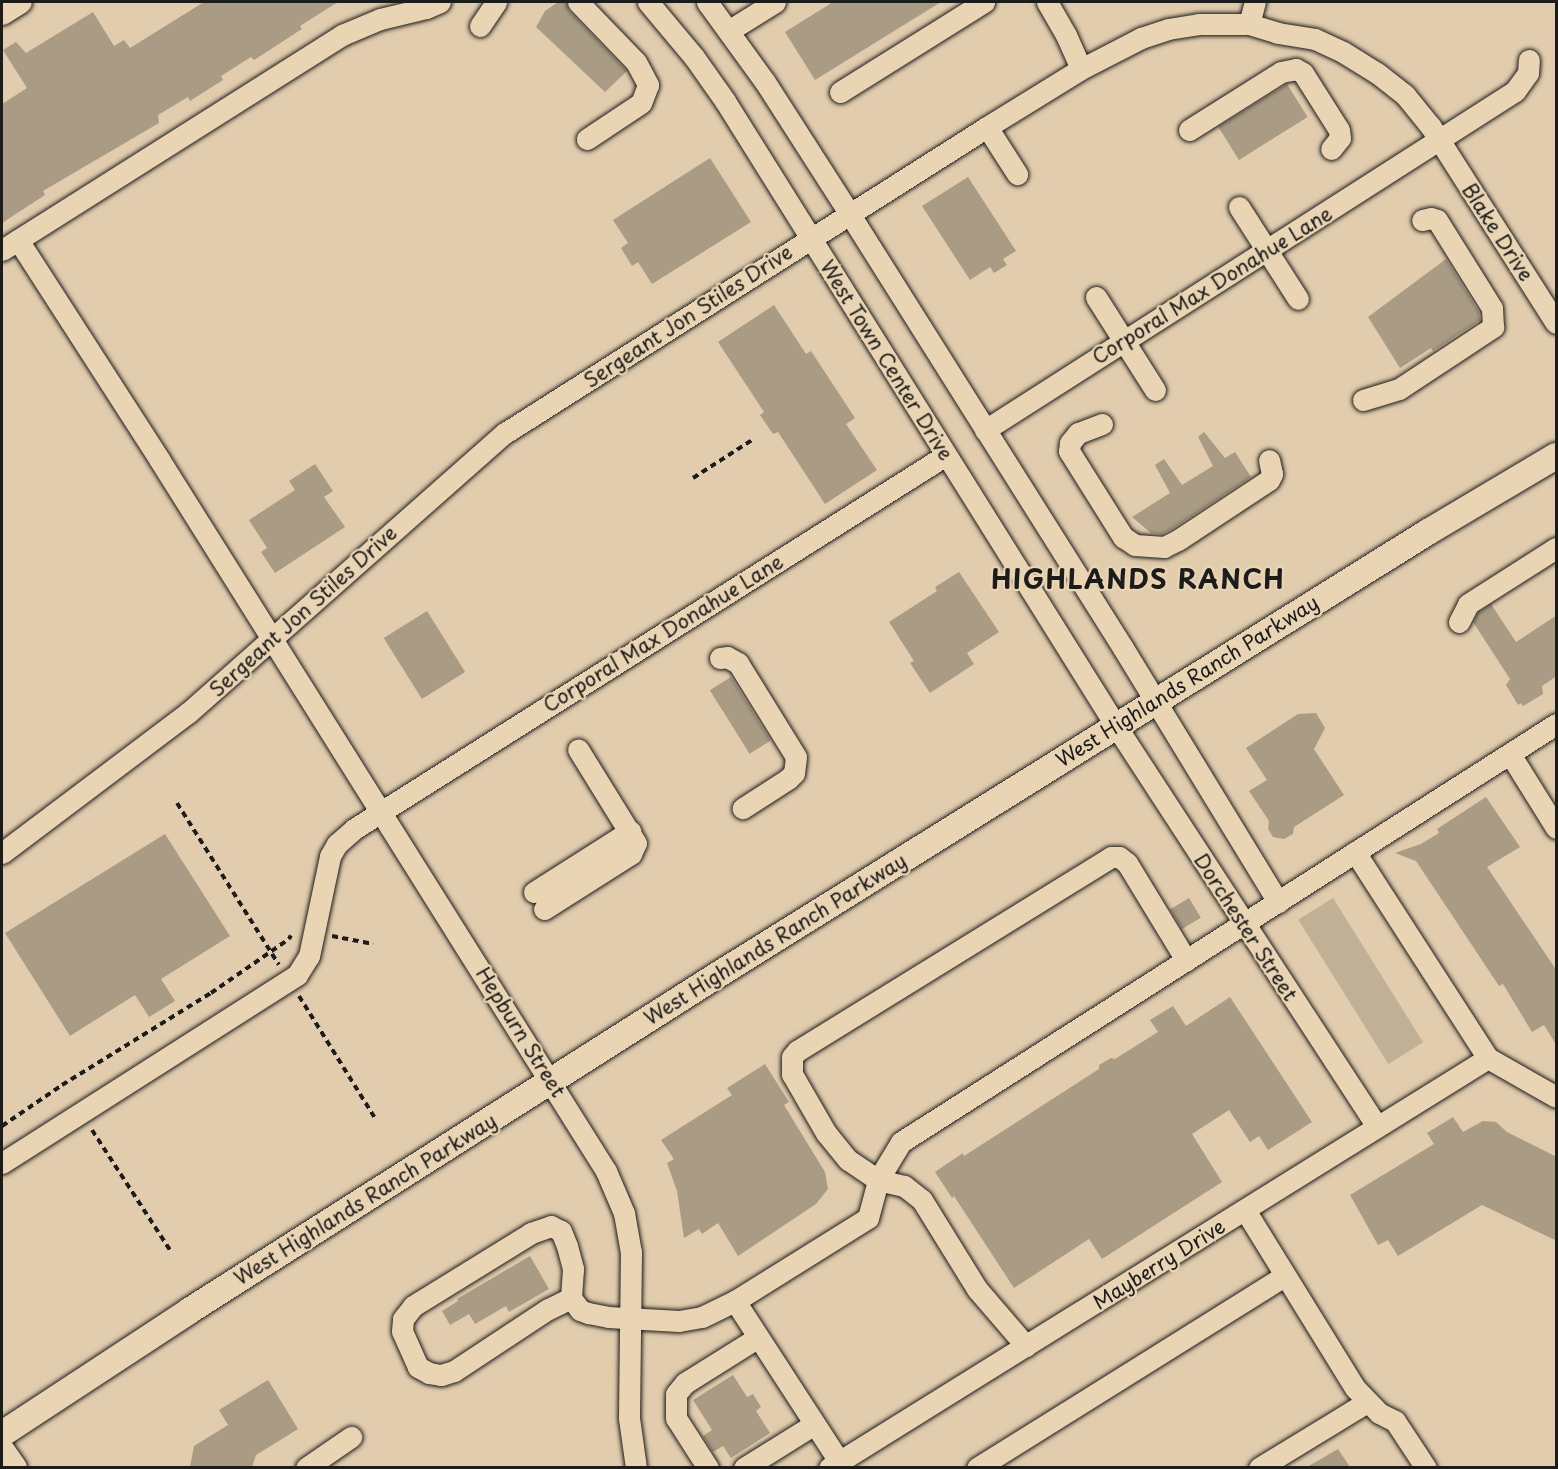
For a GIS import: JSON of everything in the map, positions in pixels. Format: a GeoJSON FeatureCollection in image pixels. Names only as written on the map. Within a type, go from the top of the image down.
{"type":"FeatureCollection","features":[{"type":"Feature","properties":{"kind":"main road","name":"West Highlands Ranch Parkway"},"geometry":{"type":"LineString","coordinates":[[2,1434],[189,1311],[1116,726],[1428,532],[1557,456]]}},
{"type":"Feature","properties":{"kind":"main road"},"geometry":{"type":"LineString","coordinates":[[2,1451],[14,1467]]}},
{"type":"Feature","properties":{"kind":"street"},"geometry":{"type":"LineString","coordinates":[[2,14],[21,2]]}},
{"type":"Feature","properties":{"kind":"street"},"geometry":{"type":"LineString","coordinates":[[10,245],[342,35],[380,19],[423,9],[440,2]]}},
{"type":"Feature","properties":{"kind":"street"},"geometry":{"type":"LineString","coordinates":[[480,26],[496,2]]}},
{"type":"Feature","properties":{"kind":"street"},"geometry":{"type":"LineString","coordinates":[[578,2],[636,62],[648,85],[641,103],[587,139]]}},
{"type":"Feature","properties":{"kind":"street","name":"West Town Center Drive"},"geometry":{"type":"LineString","coordinates":[[648,2],[706,74],[1116,726]]}},
{"type":"Feature","properties":{"kind":"street"},"geometry":{"type":"LineString","coordinates":[[707,2],[730,30],[849,213],[1156,701]]}},
{"type":"Feature","properties":{"kind":"street"},"geometry":{"type":"LineString","coordinates":[[730,30],[775,2]]}},
{"type":"Feature","properties":{"kind":"street"},"geometry":{"type":"LineString","coordinates":[[840,92],[984,2]]}},
{"type":"Feature","properties":{"kind":"street"},"geometry":{"type":"LineString","coordinates":[[1047,2],[1066,35],[1081,69]]}},
{"type":"Feature","properties":{"kind":"street"},"geometry":{"type":"LineString","coordinates":[[1249,24],[1255,2]]}},
{"type":"Feature","properties":{"kind":"street","name":"Sergeant Jon Stiles Drive"},"geometry":{"type":"LineString","coordinates":[[2,853],[169,728],[505,433],[987,127],[1081,69],[1141,38],[1168,29],[1199,24],[1249,24],[1278,33],[1315,39],[1343,52],[1405,95],[1440,140]]}},
{"type":"Feature","properties":{"kind":"street","name":"Corporal Max Donahue Lane"},"geometry":{"type":"LineString","coordinates":[[985,430],[1515,92],[1527,73],[1529,60]]}},
{"type":"Feature","properties":{"kind":"street"},"geometry":{"type":"LineString","coordinates":[[1189,130],[1281,72],[1296,69],[1303,73],[1339,130],[1340,138],[1331,149]]}},
{"type":"Feature","properties":{"kind":"street"},"geometry":{"type":"LineString","coordinates":[[987,127],[1017,174]]}},
{"type":"Feature","properties":{"kind":"street","name":"Blake Drive"},"geometry":{"type":"LineString","coordinates":[[1440,140],[1557,323]]}},
{"type":"Feature","properties":{"kind":"street"},"geometry":{"type":"LineString","coordinates":[[1239,207],[1298,298]]}},
{"type":"Feature","properties":{"kind":"street"},"geometry":{"type":"LineString","coordinates":[[1363,400],[1399,389],[1493,327],[1492,308],[1437,220],[1431,218],[1422,220]]}},
{"type":"Feature","properties":{"kind":"street","name":"Hepburn Street"},"geometry":{"type":"LineString","coordinates":[[10,245],[272,639],[601,1162],[622,1207],[631,1252],[629,1418],[636,1467]]}},
{"type":"Feature","properties":{"kind":"street"},"geometry":{"type":"LineString","coordinates":[[1096,297],[1155,390]]}},
{"type":"Feature","properties":{"kind":"street"},"geometry":{"type":"LineString","coordinates":[[1102,424],[1078,433],[1070,443],[1069,451],[1123,537],[1135,545],[1164,547],[1178,540],[1269,480],[1272,474],[1269,460]]}},
{"type":"Feature","properties":{"kind":"street","name":"Corporal Max Donahue Lane"},"geometry":{"type":"LineString","coordinates":[[290,982],[302,970],[309,956],[325,872],[332,850],[344,837],[946,455]]}},
{"type":"Feature","properties":{"kind":"street"},"geometry":{"type":"LineString","coordinates":[[1459,622],[1468,604],[1557,548]]}},
{"type":"Feature","properties":{"kind":"street"},"geometry":{"type":"LineString","coordinates":[[720,658],[727,657],[738,663],[796,757],[794,773],[788,779],[743,808]]}},
{"type":"Feature","properties":{"kind":"street","name":"Dorchester Street"},"geometry":{"type":"LineString","coordinates":[[1156,701],[1278,902]]}},
{"type":"Feature","properties":{"kind":"street"},"geometry":{"type":"LineString","coordinates":[[571,1298],[548,1309],[454,1371],[441,1375],[429,1373],[418,1367],[402,1331],[403,1319],[413,1306],[545,1227],[551,1226],[561,1232],[567,1246],[573,1269],[571,1298],[580,1310],[632,1318],[692,1319],[735,1301],[868,1218],[878,1180],[901,1142],[1557,724]]}},
{"type":"Feature","properties":{"kind":"street","name":"Dorchester Street"},"geometry":{"type":"LineString","coordinates":[[1116,726],[1377,1127]]}},
{"type":"Feature","properties":{"kind":"street"},"geometry":{"type":"LineString","coordinates":[[539,901],[631,854],[636,843],[578,749]]}},
{"type":"Feature","properties":{"kind":"street"},"geometry":{"type":"LineString","coordinates":[[1510,754],[1557,828]]}},
{"type":"Feature","properties":{"kind":"street"},"geometry":{"type":"LineString","coordinates":[[1355,852],[1488,1058],[1557,1097]]}},
{"type":"Feature","properties":{"kind":"street"},"geometry":{"type":"LineString","coordinates":[[1026,1346],[977,1289],[922,1200],[904,1186],[878,1180],[848,1160],[826,1133],[792,1074],[792,1057],[797,1051],[1111,857],[1119,857],[1127,863],[1186,960]]}},
{"type":"Feature","properties":{"kind":"street"},"geometry":{"type":"LineString","coordinates":[[2,1163],[290,982]]}},
{"type":"Feature","properties":{"kind":"street","name":"Mayberry Drive"},"geometry":{"type":"LineString","coordinates":[[834,1464],[1488,1058]]}},
{"type":"Feature","properties":{"kind":"street"},"geometry":{"type":"LineString","coordinates":[[1245,1210],[1355,1388],[1379,1413],[1395,1421],[1425,1467]]}},
{"type":"Feature","properties":{"kind":"street"},"geometry":{"type":"LineString","coordinates":[[977,1467],[1284,1276]]}},
{"type":"Feature","properties":{"kind":"street"},"geometry":{"type":"LineString","coordinates":[[735,1301],[813,1425],[834,1464]]}},
{"type":"Feature","properties":{"kind":"street"},"geometry":{"type":"LineString","coordinates":[[708,1467],[676,1418],[676,1394],[685,1383],[757,1338]]}},
{"type":"Feature","properties":{"kind":"street"},"geometry":{"type":"LineString","coordinates":[[1259,1467],[1367,1402]]}},
{"type":"Feature","properties":{"kind":"street"},"geometry":{"type":"LineString","coordinates":[[744,1467],[813,1425]]}},
{"type":"Feature","properties":{"kind":"street"},"geometry":{"type":"LineString","coordinates":[[306,1467],[351,1437]]}},
{"type":"Feature","properties":{"kind":"path"},"geometry":{"type":"LineString","coordinates":[[693,478],[752,440]]}},
{"type":"Feature","properties":{"kind":"path"},"geometry":{"type":"LineString","coordinates":[[177,804],[375,1118]]}},
{"type":"Feature","properties":{"kind":"path"},"geometry":{"type":"LineString","coordinates":[[2,1126],[62,1085],[211,993],[289,939],[293,929]]}},
{"type":"Feature","properties":{"kind":"path"},"geometry":{"type":"LineString","coordinates":[[62,1085],[170,1250]]}},
{"type":"Feature","properties":{"kind":"shaded area"},"geometry":{"type":"Polygon","coordinates":[[[1333,898],[1423,1042],[1388,1064],[1298,920],[1333,898]]]}},
{"type":"Feature","properties":{"kind":"building"},"geometry":{"type":"Polygon","coordinates":[[[204,2],[338,2],[300,26],[302,29],[254,60],[251,57],[221,76],[223,80],[190,101],[188,97],[158,115],[159,123],[43,191],[45,195],[2,223],[2,104],[27,88],[3,50],[16,42],[26,53],[93,12],[114,46],[124,40],[130,48],[204,2]]]}},
{"type":"Feature","properties":{"kind":"building"},"geometry":{"type":"Polygon","coordinates":[[[558,2],[566,2],[569,11],[627,71],[605,92],[536,27],[545,11],[558,2]]]}},
{"type":"Feature","properties":{"kind":"building"},"geometry":{"type":"Polygon","coordinates":[[[833,2],[941,2],[815,80],[785,32],[833,2]]]}},
{"type":"Feature","properties":{"kind":"building"},"geometry":{"type":"Polygon","coordinates":[[[1287,84],[1308,117],[1239,160],[1218,127],[1287,84]]]}},
{"type":"Feature","properties":{"kind":"building"},"geometry":{"type":"Polygon","coordinates":[[[710,158],[751,222],[652,284],[638,262],[632,266],[621,248],[628,243],[613,220],[710,158]]]}},
{"type":"Feature","properties":{"kind":"building"},"geometry":{"type":"Polygon","coordinates":[[[968,177],[1016,251],[1003,259],[1007,265],[994,273],[990,267],[970,280],[922,206],[968,177]]]}},
{"type":"Feature","properties":{"kind":"building"},"geometry":{"type":"Polygon","coordinates":[[[1446,259],[1479,312],[1480,320],[1433,351],[1431,348],[1400,368],[1368,317],[1446,259]]]}},
{"type":"Feature","properties":{"kind":"building"},"geometry":{"type":"Polygon","coordinates":[[[774,305],[806,354],[811,351],[855,418],[846,424],[877,470],[825,504],[778,432],[773,434],[760,415],[764,412],[718,342],[774,305]]]}},
{"type":"Feature","properties":{"kind":"building"},"geometry":{"type":"Polygon","coordinates":[[[1204,432],[1225,458],[1235,452],[1251,477],[1172,529],[1161,534],[1151,533],[1132,517],[1170,493],[1155,465],[1164,459],[1182,485],[1213,466],[1198,437],[1204,432]]]}},
{"type":"Feature","properties":{"kind":"building"},"geometry":{"type":"Polygon","coordinates":[[[315,464],[333,491],[324,497],[345,527],[275,573],[261,552],[267,548],[249,520],[295,490],[289,481],[315,464]]]}},
{"type":"Feature","properties":{"kind":"building"},"geometry":{"type":"Polygon","coordinates":[[[959,572],[999,632],[967,653],[974,664],[930,693],[910,663],[914,661],[889,622],[937,591],[935,587],[959,572]]]}},
{"type":"Feature","properties":{"kind":"building"},"geometry":{"type":"Polygon","coordinates":[[[1491,604],[1516,642],[1557,615],[1557,676],[1542,686],[1543,694],[1523,706],[1521,703],[1518,705],[1506,685],[1510,679],[1473,622],[1478,613],[1491,604]]]}},
{"type":"Feature","properties":{"kind":"building"},"geometry":{"type":"Polygon","coordinates":[[[427,611],[465,672],[422,699],[384,638],[427,611]]]}},
{"type":"Feature","properties":{"kind":"building"},"geometry":{"type":"Polygon","coordinates":[[[731,677],[771,741],[750,754],[710,690],[731,677]]]}},
{"type":"Feature","properties":{"kind":"building"},"geometry":{"type":"Polygon","coordinates":[[[1316,713],[1325,728],[1314,749],[1344,795],[1294,827],[1293,834],[1284,839],[1273,837],[1268,829],[1269,821],[1249,791],[1267,780],[1246,748],[1298,714],[1316,713]]]}},
{"type":"Feature","properties":{"kind":"building"},"geometry":{"type":"Polygon","coordinates":[[[1486,797],[1520,847],[1487,867],[1557,971],[1557,1046],[1544,1025],[1532,1032],[1503,984],[1499,986],[1416,861],[1395,853],[1421,844],[1439,833],[1437,829],[1486,797]]]}},
{"type":"Feature","properties":{"kind":"building"},"geometry":{"type":"Polygon","coordinates":[[[165,834],[230,936],[161,979],[175,1001],[149,1017],[135,995],[70,1036],[5,933],[165,834]]]}},
{"type":"Feature","properties":{"kind":"building"},"geometry":{"type":"Polygon","coordinates":[[[1189,898],[1201,918],[1182,929],[1170,909],[1189,898]]]}},
{"type":"Feature","properties":{"kind":"building"},"geometry":{"type":"Polygon","coordinates":[[[1230,997],[1312,1122],[1268,1150],[1259,1136],[1250,1142],[1229,1110],[1192,1134],[1222,1182],[1102,1259],[1089,1239],[1014,1288],[954,1196],[952,1198],[935,1172],[963,1153],[964,1156],[1099,1069],[1099,1065],[1111,1058],[1115,1059],[1158,1032],[1150,1020],[1173,1006],[1186,1026],[1230,997]]]}},
{"type":"Feature","properties":{"kind":"building"},"geometry":{"type":"Polygon","coordinates":[[[765,1064],[789,1102],[784,1105],[825,1172],[828,1189],[816,1204],[738,1256],[718,1223],[702,1234],[699,1229],[684,1238],[677,1191],[667,1163],[674,1159],[661,1140],[732,1095],[727,1088],[765,1064]]]}},
{"type":"Feature","properties":{"kind":"building"},"geometry":{"type":"Polygon","coordinates":[[[1453,1117],[1463,1132],[1483,1121],[1496,1122],[1507,1132],[1557,1157],[1557,1241],[1482,1205],[1398,1256],[1388,1240],[1378,1245],[1350,1195],[1434,1144],[1427,1133],[1453,1117]]]}},
{"type":"Feature","properties":{"kind":"building"},"geometry":{"type":"Polygon","coordinates":[[[530,1256],[549,1289],[509,1312],[506,1306],[475,1324],[469,1314],[450,1325],[442,1311],[458,1301],[457,1299],[530,1256]]]}},
{"type":"Feature","properties":{"kind":"building"},"geometry":{"type":"Polygon","coordinates":[[[733,1375],[747,1397],[753,1394],[761,1407],[756,1411],[770,1433],[731,1458],[723,1446],[713,1452],[703,1436],[712,1430],[693,1400],[733,1375]]]}},
{"type":"Feature","properties":{"kind":"building"},"geometry":{"type":"Polygon","coordinates":[[[268,1380],[298,1429],[256,1455],[252,1467],[190,1467],[194,1446],[228,1425],[219,1410],[268,1380]]]}},
{"type":"Feature","properties":{"kind":"building"},"geometry":{"type":"Polygon","coordinates":[[[1338,1449],[1350,1467],[1307,1467],[1338,1449]]]}},
{"type":"Feature","properties":{"kind":"district","name":"HIGHLANDS RANCH"},"geometry":{"type":"Point","coordinates":[1138,579]}}]}
